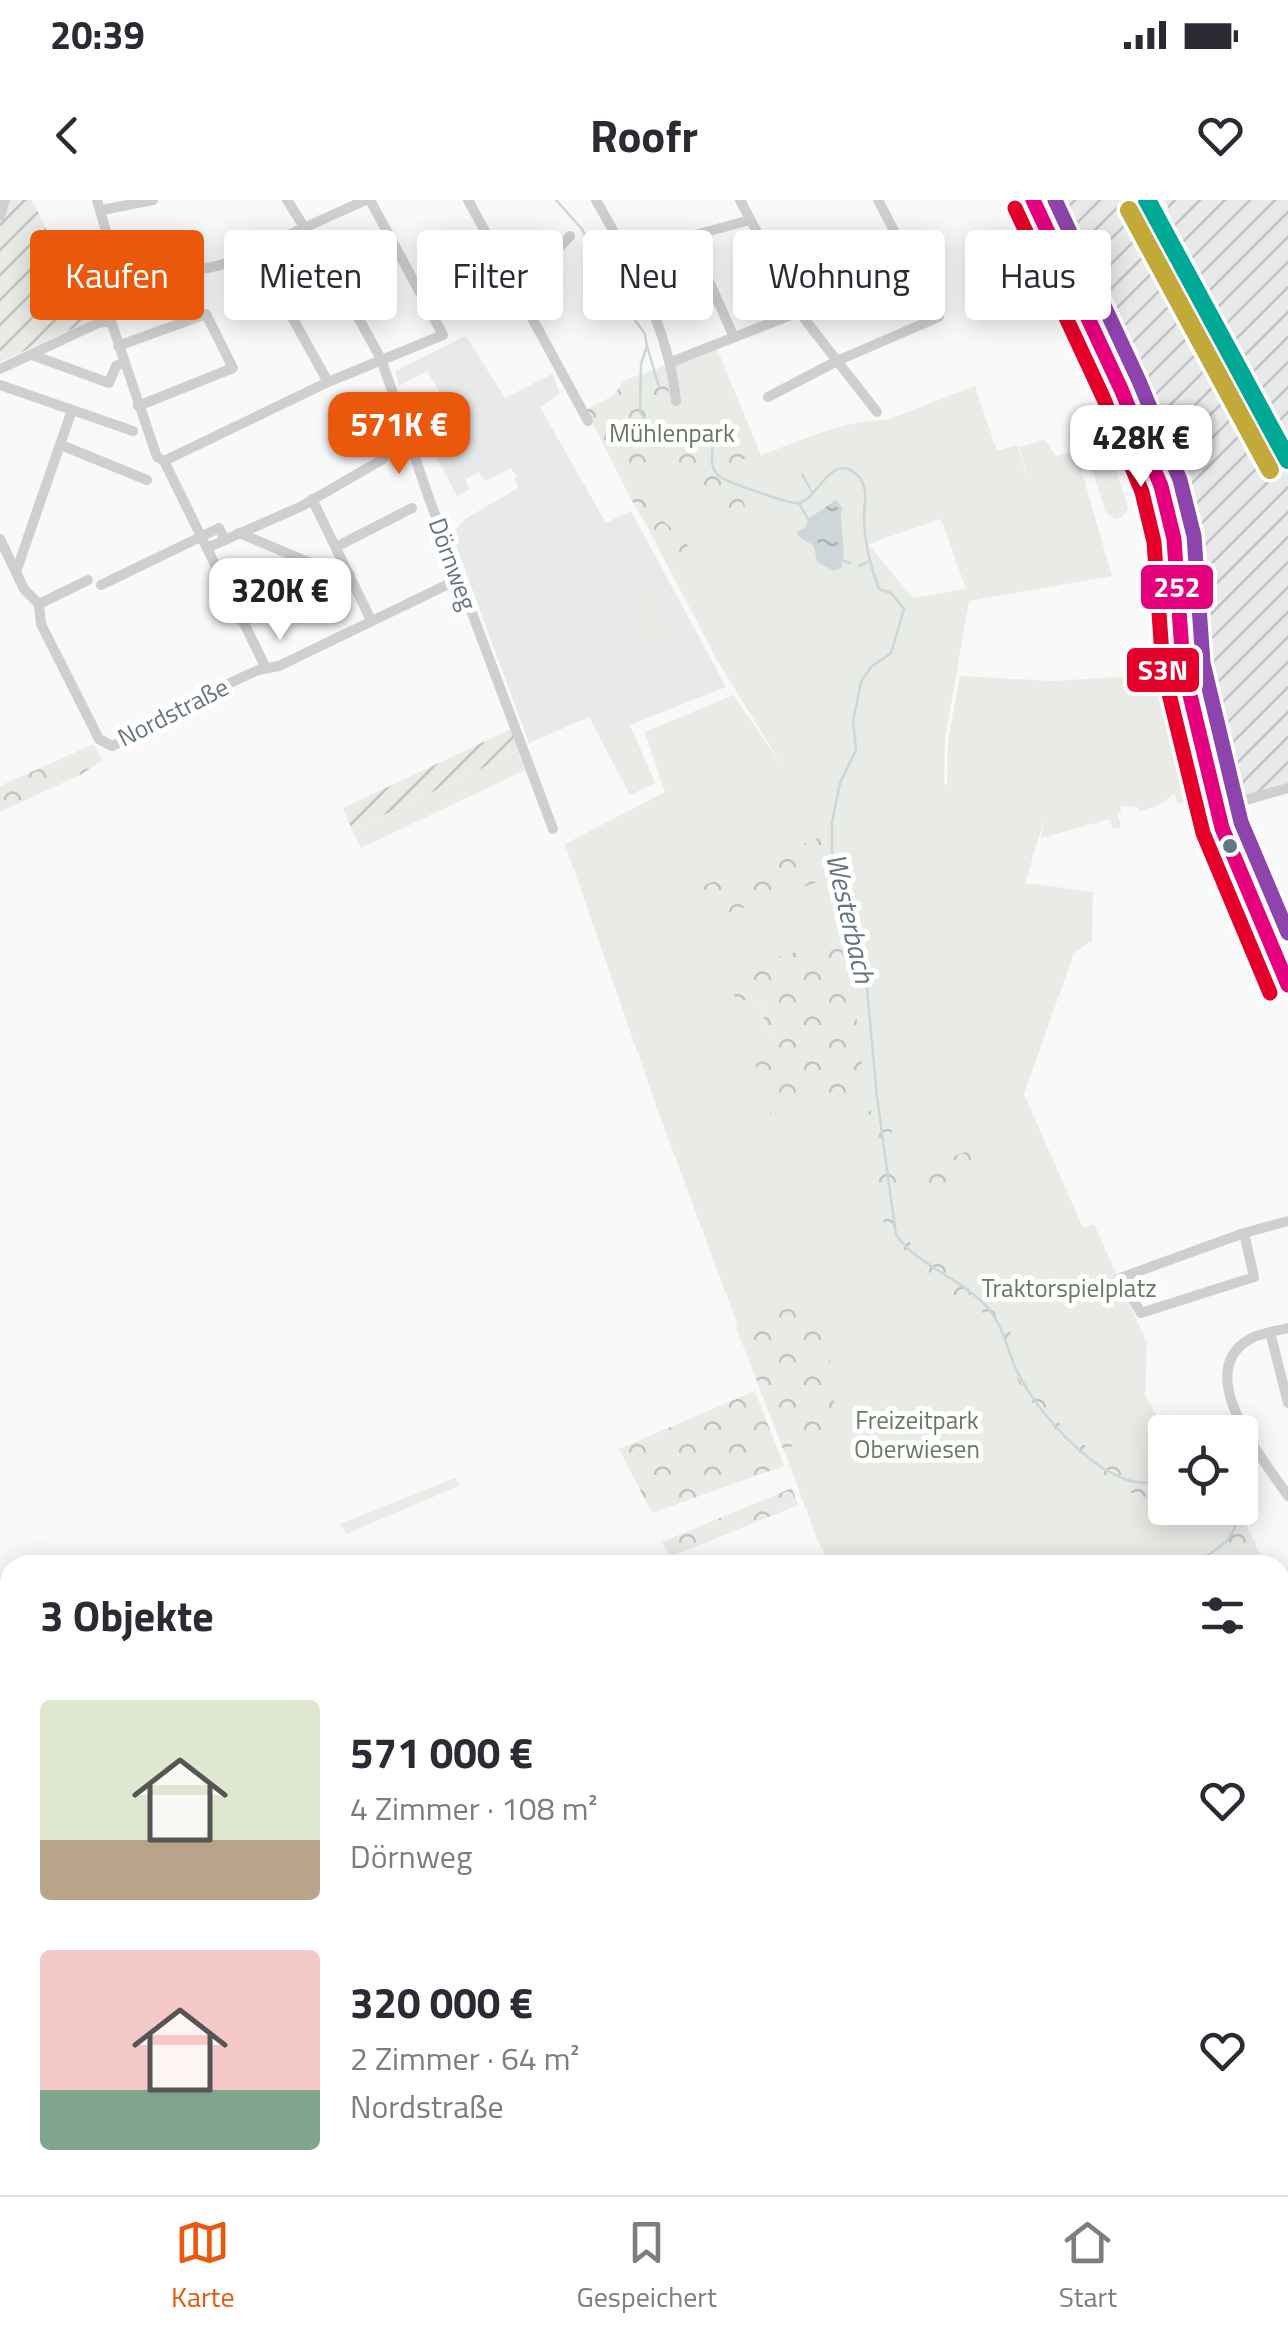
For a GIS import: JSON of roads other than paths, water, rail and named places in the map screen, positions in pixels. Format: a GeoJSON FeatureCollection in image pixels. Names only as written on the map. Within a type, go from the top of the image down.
{"type":"FeatureCollection","features":[{"type":"Feature","properties":{"kind":"street"},"geometry":{"type":"LineString","coordinates":[[0,216],[6,200]]}},
{"type":"Feature","properties":{"kind":"street"},"geometry":{"type":"LineString","coordinates":[[103,230],[99,205],[153,200]]}},
{"type":"Feature","properties":{"kind":"street","name":"Dörnweg"},"geometry":{"type":"LineString","coordinates":[[287,200],[381,359],[553,828]]}},
{"type":"Feature","properties":{"kind":"street"},"geometry":{"type":"LineString","coordinates":[[160,459],[328,382],[443,335],[368,200],[299,230]]}},
{"type":"Feature","properties":{"kind":"street"},"geometry":{"type":"LineString","coordinates":[[468,200],[484,230]]}},
{"type":"Feature","properties":{"kind":"street"},"geometry":{"type":"LineString","coordinates":[[596,200],[614,230]]}},
{"type":"Feature","properties":{"kind":"street"},"geometry":{"type":"LineString","coordinates":[[740,200],[755,230]]}},
{"type":"Feature","properties":{"kind":"street"},"geometry":{"type":"LineString","coordinates":[[768,397],[839,360],[939,317],[878,200]]}},
{"type":"Feature","properties":{"kind":"street"},"geometry":{"type":"LineString","coordinates":[[1033,200],[1121,389],[1160,486],[1174,538],[1183,666],[1218,808],[1228,847],[1288,986]]}},
{"type":"Feature","properties":{"kind":"street"},"geometry":{"type":"LineString","coordinates":[[713,230],[750,220]]}},
{"type":"Feature","properties":{"kind":"street"},"geometry":{"type":"LineString","coordinates":[[563,243],[570,236]]}},
{"type":"Feature","properties":{"kind":"street"},"geometry":{"type":"LineString","coordinates":[[713,290],[734,337]]}},
{"type":"Feature","properties":{"kind":"street"},"geometry":{"type":"LineString","coordinates":[[118,346],[206,314],[233,368],[138,406]]}},
{"type":"Feature","properties":{"kind":"street"},"geometry":{"type":"LineString","coordinates":[[294,320],[328,382]]}},
{"type":"Feature","properties":{"kind":"street"},"geometry":{"type":"LineString","coordinates":[[534,320],[588,421]]}},
{"type":"Feature","properties":{"kind":"street"},"geometry":{"type":"LineString","coordinates":[[655,320],[672,362],[676,400]]}},
{"type":"Feature","properties":{"kind":"street"},"geometry":{"type":"LineString","coordinates":[[672,362],[778,320]]}},
{"type":"Feature","properties":{"kind":"street"},"geometry":{"type":"LineString","coordinates":[[805,320],[877,412]]}},
{"type":"Feature","properties":{"kind":"street"},"geometry":{"type":"LineString","coordinates":[[0,369],[110,321],[122,363],[160,459],[266,668]]}},
{"type":"Feature","properties":{"kind":"street"},"geometry":{"type":"LineString","coordinates":[[32,354],[109,383],[116,366],[122,363]]}},
{"type":"Feature","properties":{"kind":"street"},"geometry":{"type":"LineString","coordinates":[[0,385],[133,431]]}},
{"type":"Feature","properties":{"kind":"street"},"geometry":{"type":"LineString","coordinates":[[16,572],[72,410]]}},
{"type":"Feature","properties":{"kind":"street"},"geometry":{"type":"LineString","coordinates":[[61,446],[147,480]]}},
{"type":"Feature","properties":{"kind":"street"},"geometry":{"type":"LineString","coordinates":[[101,585],[205,542],[225,540],[312,500],[382,460]]}},
{"type":"Feature","properties":{"kind":"street"},"geometry":{"type":"LineString","coordinates":[[312,500],[371,620]]}},
{"type":"Feature","properties":{"kind":"street"},"geometry":{"type":"LineString","coordinates":[[336,546],[412,508]]}},
{"type":"Feature","properties":{"kind":"street"},"geometry":{"type":"LineString","coordinates":[[239,533],[312,564],[350,575]]}},
{"type":"Feature","properties":{"kind":"street"},"geometry":{"type":"LineString","coordinates":[[0,539],[24,589],[39,604],[88,580]]}},
{"type":"Feature","properties":{"kind":"street","name":"Nordstraße"},"geometry":{"type":"LineString","coordinates":[[39,604],[41,624],[104,744],[115,745],[203,702],[217,688],[279,666],[459,579]]}},
{"type":"Feature","properties":{"kind":"street"},"geometry":{"type":"LineString","coordinates":[[1218,808],[1288,788]]}},
{"type":"Feature","properties":{"kind":"street"},"geometry":{"type":"LineString","coordinates":[[1244,1233],[1254,1277],[1141,1314],[1120,1278],[1244,1233],[1288,1221]]}},
{"type":"Feature","properties":{"kind":"street"},"geometry":{"type":"LineString","coordinates":[[1288,1328],[1253,1337],[1238,1347],[1228,1371],[1228,1394],[1242,1427],[1288,1496]]}},
{"type":"Feature","properties":{"kind":"street"},"geometry":{"type":"LineString","coordinates":[[1270,1332],[1288,1402]]}},
{"type":"Feature","properties":{"kind":"water"},"geometry":{"type":"Polygon","coordinates":[[[836,500],[842,507],[844,553],[841,568],[834,571],[817,562],[814,546],[797,532],[806,527],[808,519],[836,500]]]}},
{"type":"Feature","properties":{"kind":"waterway","name":"Westerbach"},"geometry":{"type":"LineString","coordinates":[[556,200],[582,229],[605,278],[645,334],[640,412],[658,437],[666,442],[707,436],[713,439],[712,464],[719,476],[792,502],[805,500],[841,468],[849,469],[862,482],[873,573],[879,589],[891,593],[904,609],[891,653],[871,667],[861,682],[853,721],[856,750],[840,783],[832,822],[832,852],[864,956],[877,1097],[896,1235],[918,1257],[969,1291],[991,1312],[1027,1390],[1080,1450],[1111,1473],[1127,1480],[1148,1482]]}},
{"type":"Feature","properties":{"kind":"waterway"},"geometry":{"type":"LineString","coordinates":[[647,346],[659,387]]}},
{"type":"Feature","properties":{"kind":"waterway"},"geometry":{"type":"LineString","coordinates":[[802,474],[813,494]]}},
{"type":"Feature","properties":{"kind":"waterway"},"geometry":{"type":"LineString","coordinates":[[799,503],[808,519]]}},
{"type":"Feature","properties":{"kind":"waterway"},"geometry":{"type":"LineString","coordinates":[[844,561],[850,563]]}},
{"type":"Feature","properties":{"kind":"waterway"},"geometry":{"type":"LineString","coordinates":[[859,566],[868,562]]}},
{"type":"Feature","properties":{"kind":"waterway","name":"Westerbach"},"geometry":{"type":"LineString","coordinates":[[1207,1555],[1224,1543],[1235,1525]]}},
{"type":"Feature","properties":{"kind":"park label","name":"Mühlenpark"},"geometry":{"type":"Point","coordinates":[672,433]}},
{"type":"Feature","properties":{"kind":"park label","name":"Traktorspielplatz"},"geometry":{"type":"Point","coordinates":[1069,1288]}},
{"type":"Feature","properties":{"kind":"park label","name":"Freizeitpark Oberwiesen"},"geometry":{"type":"Point","coordinates":[917,1434]}}]}
